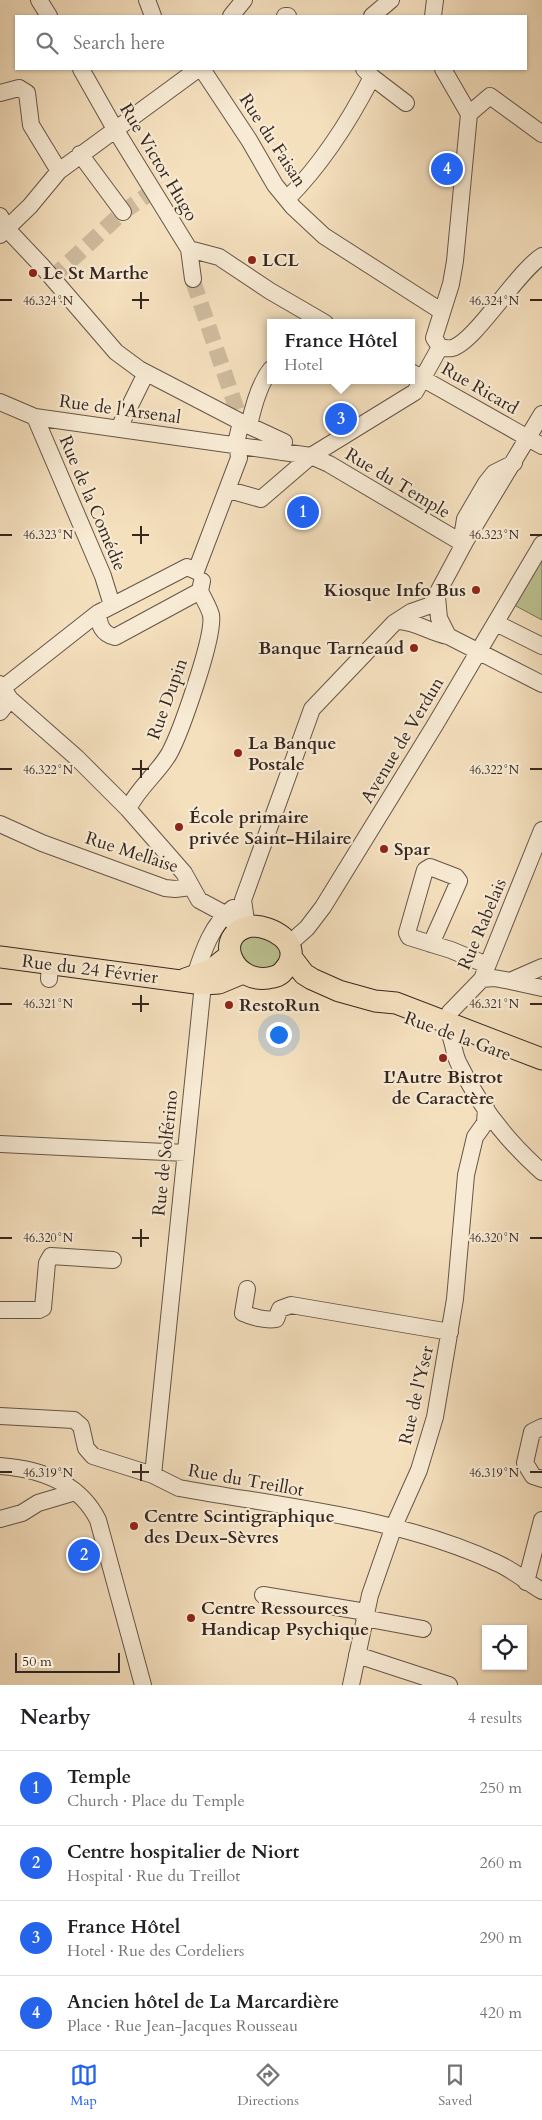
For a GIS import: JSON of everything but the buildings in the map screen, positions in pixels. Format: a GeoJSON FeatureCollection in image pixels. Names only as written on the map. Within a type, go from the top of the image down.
{"type":"FeatureCollection","features":[{"type":"Feature","properties":{"kind":"main road"},"geometry":{"type":"LineString","coordinates":[[244,928],[268,928],[284,938],[290,951],[282,973],[270,978],[254,977],[243,973],[236,966],[230,955],[232,939],[244,928]]}},
{"type":"Feature","properties":{"kind":"main road","name":"Rue de la Gare"},"geometry":{"type":"LineString","coordinates":[[290,951],[304,974],[312,979],[339,991],[375,1001],[396,1003],[450,1030],[542,1067]]}},
{"type":"Feature","properties":{"kind":"main road"},"geometry":{"type":"LineString","coordinates":[[193,980],[211,970],[230,955]]}},
{"type":"Feature","properties":{"kind":"main road","name":"Rue du 24 Février"},"geometry":{"type":"LineString","coordinates":[[0,957],[49,971],[219,983],[243,973]]}},
{"type":"Feature","properties":{"kind":"main road","name":"Rue de la Gare"},"geometry":{"type":"LineString","coordinates":[[270,978],[328,992],[339,991]]}},
{"type":"Feature","properties":{"kind":"main road","name":"Rue de la Gare"},"geometry":{"type":"LineString","coordinates":[[450,1030],[542,1058]]}},
{"type":"Feature","properties":{"kind":"street"},"geometry":{"type":"LineString","coordinates":[[39,0],[48,15]]}},
{"type":"Feature","properties":{"kind":"street"},"geometry":{"type":"LineString","coordinates":[[147,0],[154,15]]}},
{"type":"Feature","properties":{"kind":"street"},"geometry":{"type":"LineString","coordinates":[[232,15],[244,0]]}},
{"type":"Feature","properties":{"kind":"street"},"geometry":{"type":"LineString","coordinates":[[373,15],[391,0]]}},
{"type":"Feature","properties":{"kind":"street"},"geometry":{"type":"LineString","coordinates":[[433,15],[435,0]]}},
{"type":"Feature","properties":{"kind":"street","name":"Rue Victor Hugo"},"geometry":{"type":"LineString","coordinates":[[82,70],[115,129],[189,249],[193,279]]}},
{"type":"Feature","properties":{"kind":"street"},"geometry":{"type":"LineString","coordinates":[[194,70],[59,171],[30,206],[2,226],[41,265],[103,339],[128,362],[245,424],[284,442],[281,452]]}},
{"type":"Feature","properties":{"kind":"street","name":"Rue du Faisan"},"geometry":{"type":"LineString","coordinates":[[194,70],[250,140],[275,185],[324,236],[442,311]]}},
{"type":"Feature","properties":{"kind":"street"},"geometry":{"type":"LineString","coordinates":[[445,70],[469,114],[467,155],[455,261],[451,284],[434,338],[440,347],[447,349],[457,346],[476,329],[530,266],[542,256]]}},
{"type":"Feature","properties":{"kind":"street"},"geometry":{"type":"LineString","coordinates":[[287,199],[300,187],[353,114],[368,73],[406,102]]}},
{"type":"Feature","properties":{"kind":"street"},"geometry":{"type":"LineString","coordinates":[[0,93],[19,88],[26,93],[31,125],[59,171]]}},
{"type":"Feature","properties":{"kind":"street"},"geometry":{"type":"LineString","coordinates":[[469,114],[490,96],[542,134]]}},
{"type":"Feature","properties":{"kind":"street"},"geometry":{"type":"LineString","coordinates":[[80,154],[123,212]]}},
{"type":"Feature","properties":{"kind":"street","name":"Rue Victor Hugo"},"geometry":{"type":"LineString","coordinates":[[189,249],[219,257],[270,291],[318,319]]}},
{"type":"Feature","properties":{"kind":"street"},"geometry":{"type":"LineString","coordinates":[[228,490],[261,499],[311,456],[415,392],[417,375],[440,347]]}},
{"type":"Feature","properties":{"kind":"street"},"geometry":{"type":"LineString","coordinates":[[119,428],[146,373]]}},
{"type":"Feature","properties":{"kind":"street"},"geometry":{"type":"LineString","coordinates":[[190,887],[184,873],[128,810],[77,758],[3,696],[105,609],[187,567],[196,571],[199,558],[228,490],[239,458],[238,445],[245,424],[267,375]]}},
{"type":"Feature","properties":{"kind":"street","name":"Rue Ricard"},"geometry":{"type":"LineString","coordinates":[[417,375],[535,442]]}},
{"type":"Feature","properties":{"kind":"street","name":"Rue de l'Arsenal"},"geometry":{"type":"LineString","coordinates":[[0,402],[35,417],[281,452]]}},
{"type":"Feature","properties":{"kind":"street"},"geometry":{"type":"LineString","coordinates":[[244,928],[242,900],[312,709],[390,627],[411,612],[426,608],[437,597],[465,542],[463,531],[464,519],[494,473],[514,463],[535,442],[542,414]]}},
{"type":"Feature","properties":{"kind":"street","name":"Rue de la Comédie"},"geometry":{"type":"LineString","coordinates":[[35,417],[103,576],[105,609],[101,629],[107,635],[114,637],[200,591]]}},
{"type":"Feature","properties":{"kind":"street","name":"Rue du Temple"},"geometry":{"type":"LineString","coordinates":[[281,452],[311,456],[329,464],[446,535],[465,542]]}},
{"type":"Feature","properties":{"kind":"street"},"geometry":{"type":"LineString","coordinates":[[446,535],[483,477],[489,478],[467,521]]}},
{"type":"Feature","properties":{"kind":"street","name":"Avenue de Verdun"},"geometry":{"type":"LineString","coordinates":[[290,951],[323,907],[542,544]]}},
{"type":"Feature","properties":{"kind":"street","name":"Rue Dupin"},"geometry":{"type":"LineString","coordinates":[[128,810],[135,795],[169,754],[198,673],[211,625],[211,615],[200,591],[202,581],[196,571]]}},
{"type":"Feature","properties":{"kind":"street"},"geometry":{"type":"LineString","coordinates":[[437,597],[439,618],[448,636]]}},
{"type":"Feature","properties":{"kind":"street"},"geometry":{"type":"LineString","coordinates":[[399,621],[409,621],[436,634],[448,636],[542,684]]}},
{"type":"Feature","properties":{"kind":"street"},"geometry":{"type":"LineString","coordinates":[[496,623],[542,646]]}},
{"type":"Feature","properties":{"kind":"street"},"geometry":{"type":"LineString","coordinates":[[478,652],[489,652],[510,659],[542,675]]}},
{"type":"Feature","properties":{"kind":"street","name":"Rue Mellaise"},"geometry":{"type":"LineString","coordinates":[[0,824],[42,843],[164,888],[190,887],[199,900],[226,914],[244,928]]}},
{"type":"Feature","properties":{"kind":"street","name":"Rue Rabelais"},"geometry":{"type":"LineString","coordinates":[[450,1030],[448,1017],[450,1012],[484,972],[538,855],[542,830]]}},
{"type":"Feature","properties":{"kind":"street","name":"Rue de Solférino"},"geometry":{"type":"LineString","coordinates":[[153,1476],[186,1153],[193,980],[200,957],[219,920],[242,900]]}},
{"type":"Feature","properties":{"kind":"street"},"geometry":{"type":"LineString","coordinates":[[431,944],[494,978],[542,988]]}},
{"type":"Feature","properties":{"kind":"street"},"geometry":{"type":"LineString","coordinates":[[510,981],[542,967]]}},
{"type":"Feature","properties":{"kind":"street"},"geometry":{"type":"LineString","coordinates":[[450,1030],[460,1067],[486,1108],[513,1145],[542,1172]]}},
{"type":"Feature","properties":{"kind":"street","name":"Rue de l'Yser"},"geometry":{"type":"LineString","coordinates":[[350,1685],[365,1615],[394,1526],[419,1470],[435,1417],[450,1332],[466,1175],[475,1137],[485,1123],[486,1108]]}},
{"type":"Feature","properties":{"kind":"street"},"geometry":{"type":"LineString","coordinates":[[0,1144],[186,1153]]}},
{"type":"Feature","properties":{"kind":"street"},"geometry":{"type":"LineString","coordinates":[[0,1310],[39,1310],[43,1308],[47,1263],[51,1256],[113,1260]]}},
{"type":"Feature","properties":{"kind":"street"},"geometry":{"type":"LineString","coordinates":[[247,1289],[243,1310],[248,1315],[272,1320],[276,1319],[280,1309],[291,1305],[450,1332]]}},
{"type":"Feature","properties":{"kind":"street","name":"Rue du Treillot"},"geometry":{"type":"LineString","coordinates":[[0,1416],[74,1420],[81,1426],[86,1448],[93,1456],[153,1476],[179,1488],[394,1526],[476,1554],[505,1567],[542,1591]]}},
{"type":"Feature","properties":{"kind":"street"},"geometry":{"type":"LineString","coordinates":[[542,1428],[532,1432],[525,1462],[533,1476],[542,1479]]}},
{"type":"Feature","properties":{"kind":"street"},"geometry":{"type":"LineString","coordinates":[[0,1466],[37,1471],[57,1479],[89,1504],[98,1520],[143,1685]]}},
{"type":"Feature","properties":{"kind":"street"},"geometry":{"type":"LineString","coordinates":[[0,1519],[22,1513],[38,1503],[75,1492]]}},
{"type":"Feature","properties":{"kind":"street"},"geometry":{"type":"LineString","coordinates":[[526,1582],[542,1520]]}},
{"type":"Feature","properties":{"kind":"street"},"geometry":{"type":"LineString","coordinates":[[263,1594],[423,1628]]}},
{"type":"Feature","properties":{"kind":"street"},"geometry":{"type":"LineString","coordinates":[[357,1655],[449,1685]]}},
{"type":"Feature","properties":{"kind":"green space"},"geometry":{"type":"Polygon","coordinates":[[[542,557],[542,620],[514,605],[542,557]]]}},
{"type":"Feature","properties":{"kind":"green space"},"geometry":{"type":"Polygon","coordinates":[[[264,932],[286,955],[268,972],[238,960],[240,940],[264,932]]]}},
{"type":"Feature","properties":{"kind":"tunnel"},"geometry":{"type":"LineString","coordinates":[[52,278],[123,212],[153,191]]}},
{"type":"Feature","properties":{"kind":"tunnel"},"geometry":{"type":"LineString","coordinates":[[193,281],[241,422]]}},
{"type":"Feature","properties":{"kind":"place","name":"Ancien hôtel de La Marcardière"},"geometry":{"type":"Point","coordinates":[447,169]}},
{"type":"Feature","properties":{"kind":"place","name":"LCL"},"geometry":{"type":"Point","coordinates":[252,260]}},
{"type":"Feature","properties":{"kind":"place","name":"Le St Marthe"},"geometry":{"type":"Point","coordinates":[33,273]}},
{"type":"Feature","properties":{"kind":"place","name":"France Hôtel"},"geometry":{"type":"Point","coordinates":[341,419]}},
{"type":"Feature","properties":{"kind":"place","name":"Temple"},"geometry":{"type":"Point","coordinates":[303,512]}},
{"type":"Feature","properties":{"kind":"place","name":"Kiosque Info Bus"},"geometry":{"type":"Point","coordinates":[476,590]}},
{"type":"Feature","properties":{"kind":"place","name":"Banque Tarneaud"},"geometry":{"type":"Point","coordinates":[414,648]}},
{"type":"Feature","properties":{"kind":"place","name":"La Banque Postale"},"geometry":{"type":"Point","coordinates":[238,753]}},
{"type":"Feature","properties":{"kind":"place","name":"École primaire privée Saint-Hilaire"},"geometry":{"type":"Point","coordinates":[179,827]}},
{"type":"Feature","properties":{"kind":"place","name":"Spar"},"geometry":{"type":"Point","coordinates":[384,849]}},
{"type":"Feature","properties":{"kind":"place","name":"RestoRun"},"geometry":{"type":"Point","coordinates":[229,1005]}},
{"type":"Feature","properties":{"kind":"place","name":"L'Autre Bistrot de Caractère"},"geometry":{"type":"Point","coordinates":[443,1058]}},
{"type":"Feature","properties":{"kind":"place","name":"Centre Scintigraphique des Deux-Sèvres"},"geometry":{"type":"Point","coordinates":[134,1526]}},
{"type":"Feature","properties":{"kind":"place","name":"Centre hospitalier de Niort"},"geometry":{"type":"Point","coordinates":[84,1555]}},
{"type":"Feature","properties":{"kind":"place","name":"Centre Ressources Handicap Psychique"},"geometry":{"type":"Point","coordinates":[191,1618]}}]}
